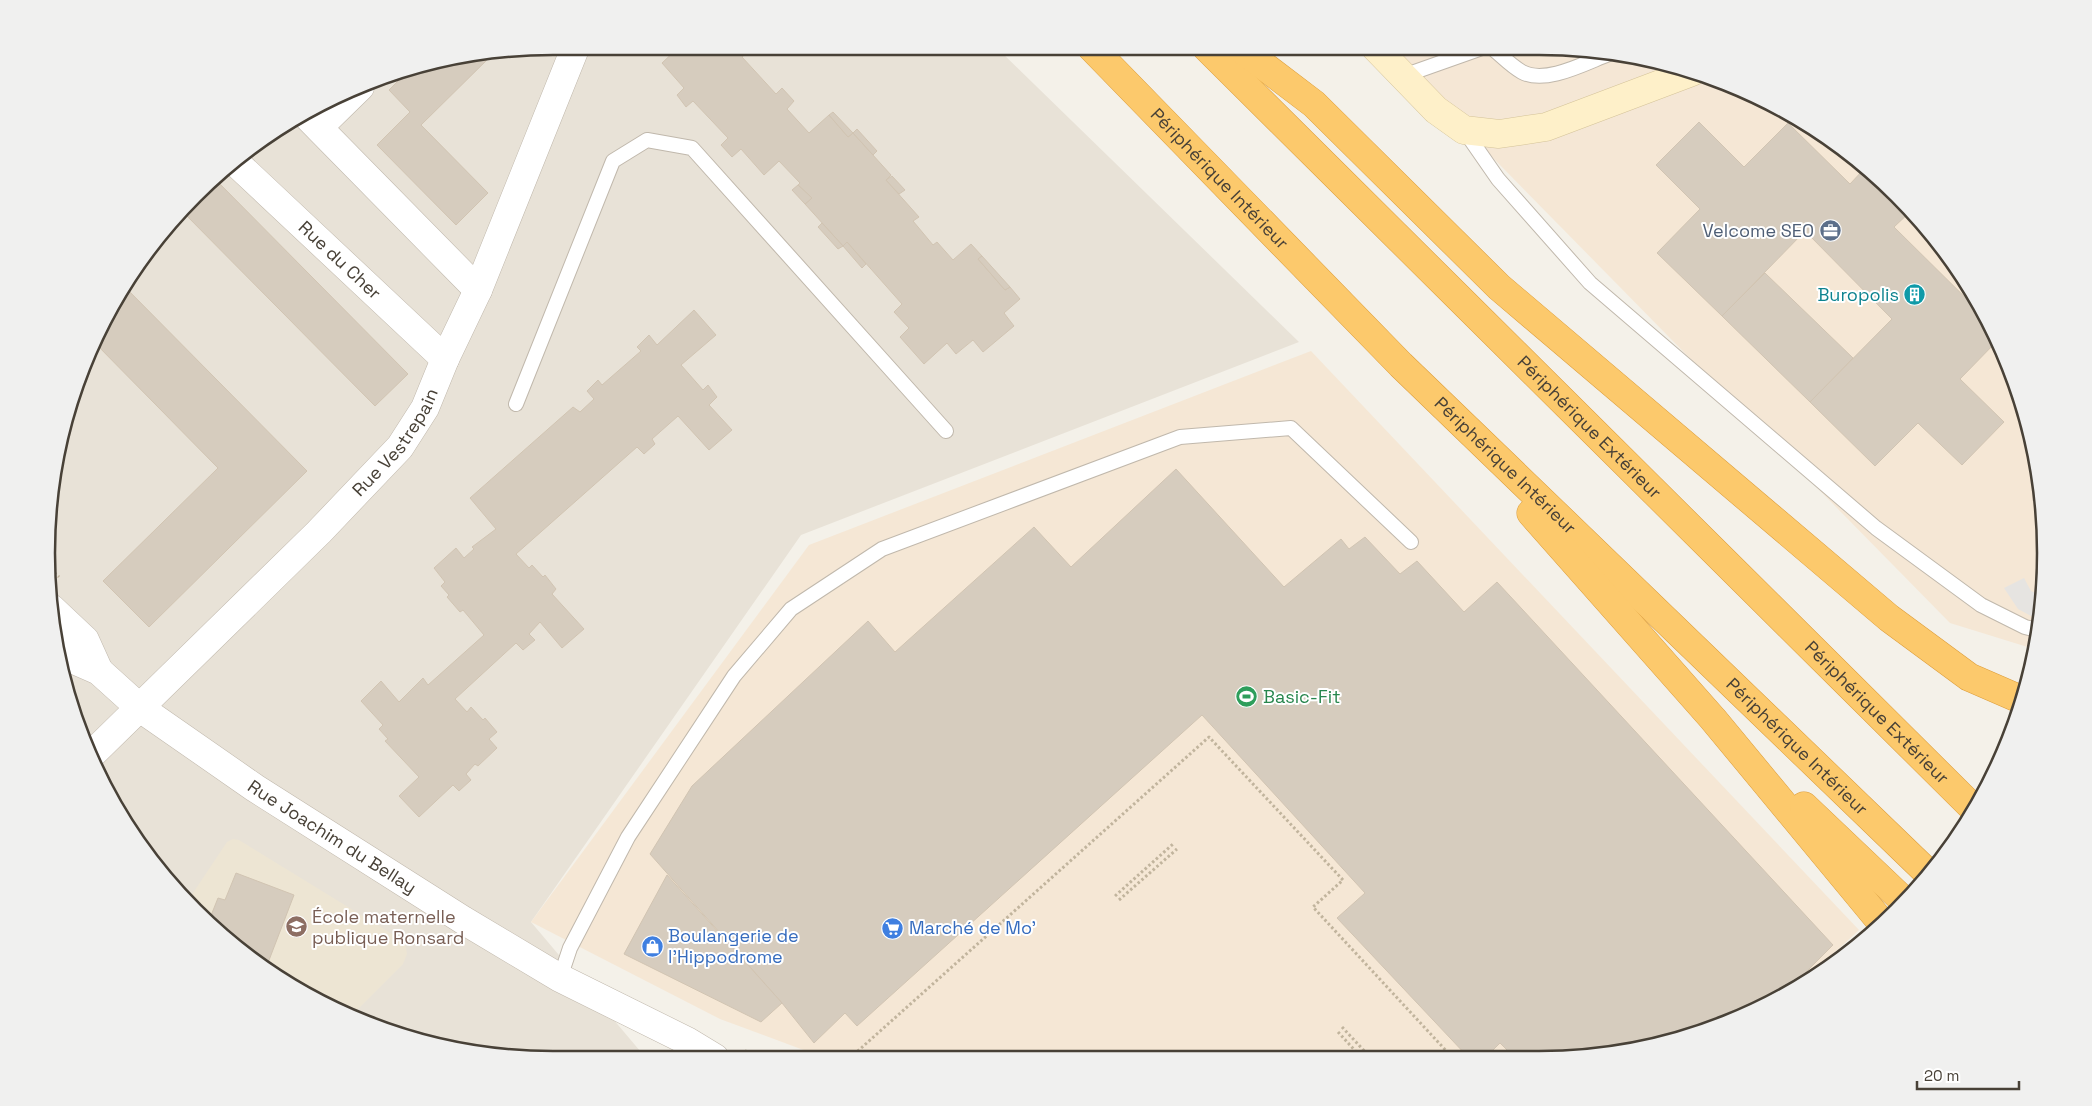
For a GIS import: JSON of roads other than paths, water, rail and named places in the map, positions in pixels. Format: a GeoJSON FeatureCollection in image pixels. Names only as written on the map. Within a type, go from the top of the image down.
{"type":"FeatureCollection","features":[{"type":"Feature","properties":{"kind":"highway","name":"Périphérique Intérieur"},"geometry":{"type":"LineString","coordinates":[[1099,55],[1402,365],[1923,869]]}},
{"type":"Feature","properties":{"kind":"highway","name":"Périphérique Extérieur"},"geometry":{"type":"LineString","coordinates":[[1214,55],[1969,804]]}},
{"type":"Feature","properties":{"kind":"highway"},"geometry":{"type":"LineString","coordinates":[[1250,55],[1314,104],[1499,287],[1890,618],[1969,677],[2016,697]]}},
{"type":"Feature","properties":{"kind":"highway"},"geometry":{"type":"LineString","coordinates":[[1402,365],[1713,719],[1877,918]]}},
{"type":"Feature","properties":{"kind":"highway"},"geometry":{"type":"LineString","coordinates":[[1713,719],[1899,896]]}},
{"type":"Feature","properties":{"kind":"street","name":"Rue Vestrepain"},"geometry":{"type":"LineString","coordinates":[[96,750],[319,532],[400,447],[426,408],[445,359],[478,290],[572,55]]}},
{"type":"Feature","properties":{"kind":"street"},"geometry":{"type":"LineString","coordinates":[[1383,55],[1436,110],[1464,130],[1499,134],[1546,127],[1682,76]]}},
{"type":"Feature","properties":{"kind":"street"},"geometry":{"type":"LineString","coordinates":[[326,110],[311,120],[478,290]]}},
{"type":"Feature","properties":{"kind":"street","name":"Rue du Cher"},"geometry":{"type":"LineString","coordinates":[[240,167],[445,359]]}},
{"type":"Feature","properties":{"kind":"street"},"geometry":{"type":"LineString","coordinates":[[59,615],[85,640],[99,671]]}},
{"type":"Feature","properties":{"kind":"street"},"geometry":{"type":"LineString","coordinates":[[66,656],[99,671]]}},
{"type":"Feature","properties":{"kind":"street","name":"Rue Joachim du Bellay"},"geometry":{"type":"LineString","coordinates":[[99,671],[140,708],[255,788],[464,920],[560,978],[703,1051]]}},
{"type":"Feature","properties":{"kind":"lane"},"geometry":{"type":"LineString","coordinates":[[1403,76],[1462,55]]}},
{"type":"Feature","properties":{"kind":"lane"},"geometry":{"type":"LineString","coordinates":[[1501,55],[1523,73],[1541,76],[1566,71],[1598,58]]}},
{"type":"Feature","properties":{"kind":"lane"},"geometry":{"type":"LineString","coordinates":[[1464,130],[1498,179],[1590,283],[1876,528],[1981,605],[2031,629]]}},
{"type":"Feature","properties":{"kind":"lane"},"geometry":{"type":"LineString","coordinates":[[516,404],[613,161],[647,140],[692,148],[946,431]]}},
{"type":"Feature","properties":{"kind":"lane"},"geometry":{"type":"LineString","coordinates":[[560,978],[570,948],[628,837],[734,676],[791,609],[882,549],[1180,437],[1292,428],[1411,542]]}},
{"type":"Feature","properties":{"kind":"place","name":"Velcome SEO"},"geometry":{"type":"Point","coordinates":[1830,231]}},
{"type":"Feature","properties":{"kind":"place","name":"Buropolis"},"geometry":{"type":"Point","coordinates":[1915,295]}},
{"type":"Feature","properties":{"kind":"place","name":"Basic-Fit"},"geometry":{"type":"Point","coordinates":[1247,697]}},
{"type":"Feature","properties":{"kind":"place","name":"École maternelle publique Ronsard"},"geometry":{"type":"Point","coordinates":[296,927]}},
{"type":"Feature","properties":{"kind":"place","name":"Marché de Mo'"},"geometry":{"type":"Point","coordinates":[893,928]}},
{"type":"Feature","properties":{"kind":"place","name":"Boulangerie de l'Hippodrome"},"geometry":{"type":"Point","coordinates":[652,946]}}]}
